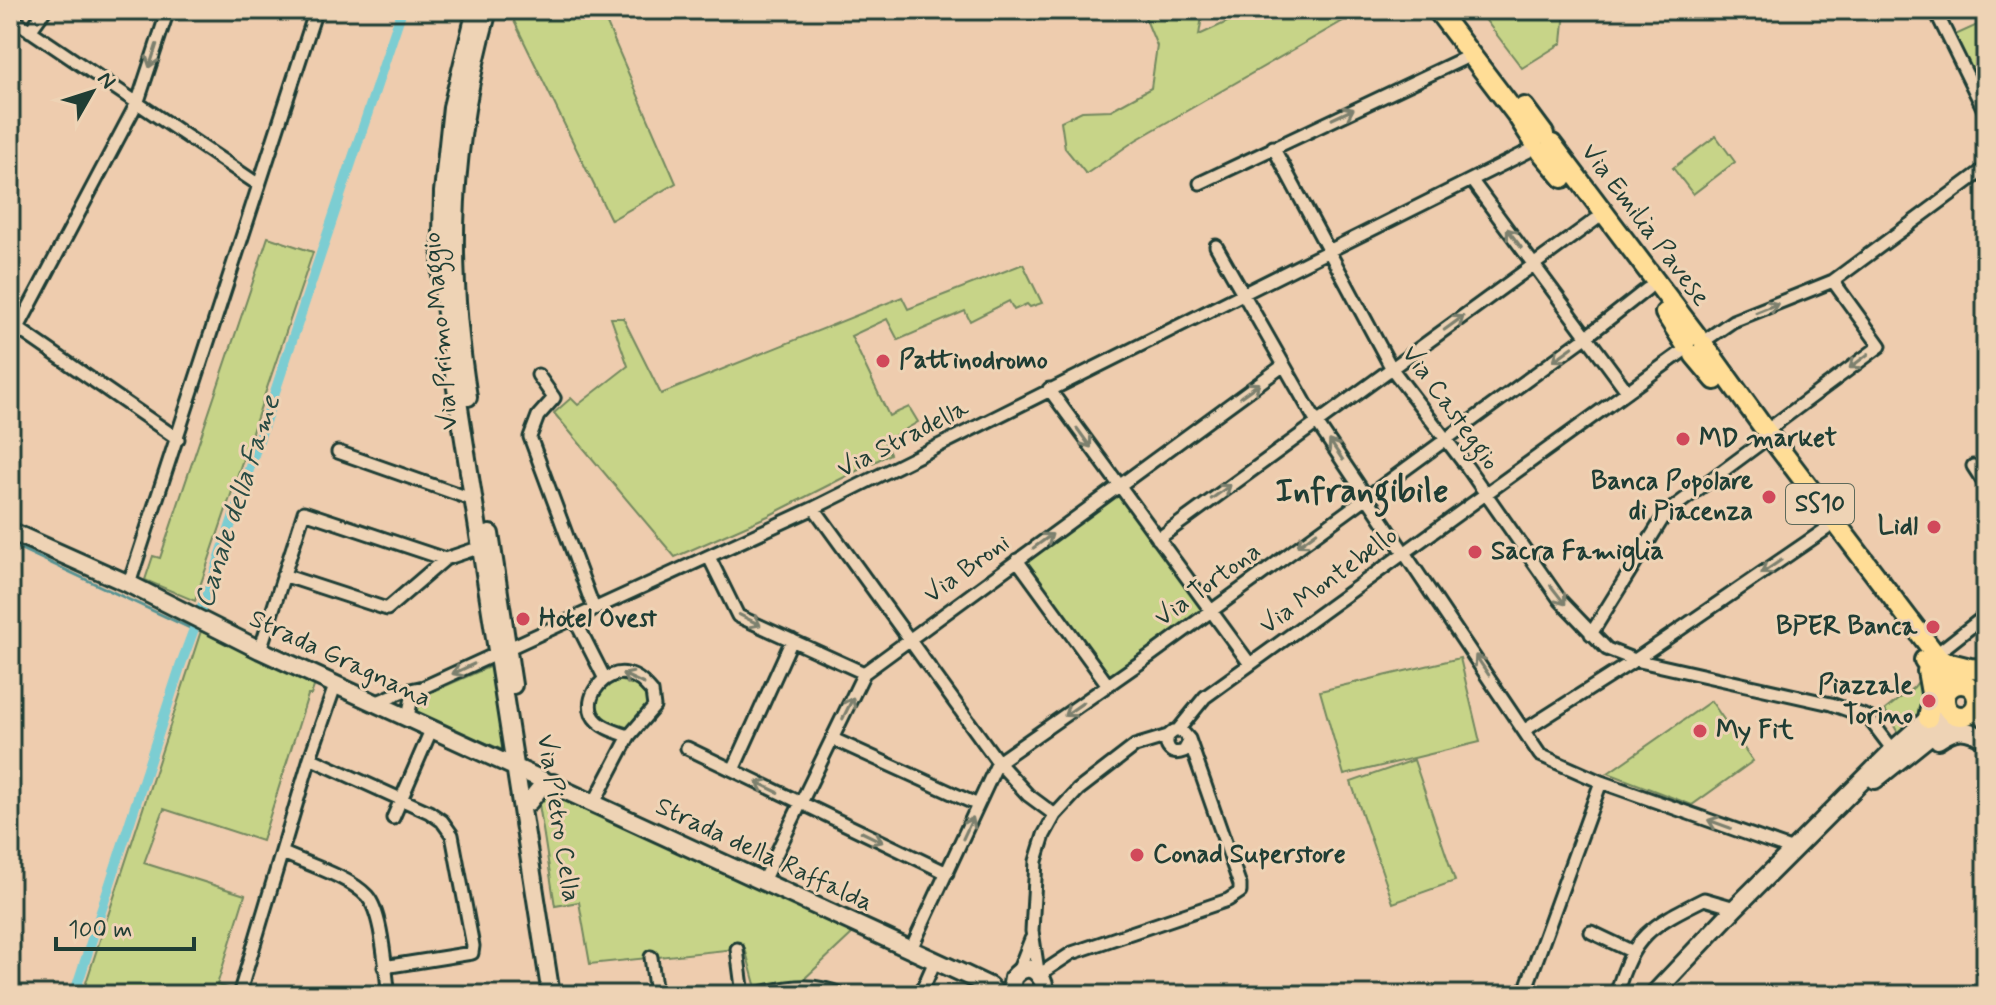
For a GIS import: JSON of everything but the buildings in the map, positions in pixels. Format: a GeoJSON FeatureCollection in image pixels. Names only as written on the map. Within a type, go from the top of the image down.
{"type":"FeatureCollection","features":[{"type":"Feature","properties":{"kind":"main road","name":"Via Primo Maggio"},"geometry":{"type":"LineString","coordinates":[[476,10],[452,107],[443,192],[441,275],[481,547],[502,651]]}},
{"type":"Feature","properties":{"kind":"main road","name":"Via Primo Maggio"},"geometry":{"type":"LineString","coordinates":[[488,10],[464,111],[455,192],[454,276],[502,651]]}},
{"type":"Feature","properties":{"kind":"main road","name":"Via Emilia Pavese"},"geometry":{"type":"LineString","coordinates":[[1437,10],[1965,701]]}},
{"type":"Feature","properties":{"kind":"main road","name":"Via Emilia Pavese"},"geometry":{"type":"LineString","coordinates":[[1451,10],[1595,220],[1647,289],[1695,345]]}},
{"type":"Feature","properties":{"kind":"main road","name":"Strada Gragnana"},"geometry":{"type":"LineString","coordinates":[[10,531],[129,584],[260,650],[520,768]]}},
{"type":"Feature","properties":{"kind":"main road","name":"Via Pietro Cella"},"geometry":{"type":"LineString","coordinates":[[502,651],[551,995]]}},
{"type":"Feature","properties":{"kind":"main road"},"geometry":{"type":"LineString","coordinates":[[1928,718],[1932,699],[1932,658],[1986,669]]}},
{"type":"Feature","properties":{"kind":"main road"},"geometry":{"type":"LineString","coordinates":[[1882,775],[1965,701],[1986,677]]}},
{"type":"Feature","properties":{"kind":"main road"},"geometry":{"type":"LineString","coordinates":[[1653,995],[1893,750],[1928,718],[1965,701]]}},
{"type":"Feature","properties":{"kind":"main road"},"geometry":{"type":"LineString","coordinates":[[1965,701],[1985,740]]}},
{"type":"Feature","properties":{"kind":"main road"},"geometry":{"type":"LineString","coordinates":[[1838,806],[1953,731],[1967,730],[1985,740]]}},
{"type":"Feature","properties":{"kind":"main road"},"geometry":{"type":"LineString","coordinates":[[468,744],[505,774],[524,797],[553,783]]}},
{"type":"Feature","properties":{"kind":"main road","name":"Strada della Raffalda"},"geometry":{"type":"LineString","coordinates":[[520,768],[911,949],[993,991],[1013,983],[1026,968],[1042,982]]}},
{"type":"Feature","properties":{"kind":"main road","name":"Via Pietro Cella"},"geometry":{"type":"LineString","coordinates":[[524,797],[562,995]]}},
{"type":"Feature","properties":{"kind":"street"},"geometry":{"type":"LineString","coordinates":[[30,31],[45,10]]}},
{"type":"Feature","properties":{"kind":"street"},"geometry":{"type":"LineString","coordinates":[[168,10],[138,101],[14,326],[178,439]]}},
{"type":"Feature","properties":{"kind":"street"},"geometry":{"type":"LineString","coordinates":[[129,584],[316,10]]}},
{"type":"Feature","properties":{"kind":"street"},"geometry":{"type":"LineString","coordinates":[[1935,10],[1986,114]]}},
{"type":"Feature","properties":{"kind":"street"},"geometry":{"type":"LineString","coordinates":[[10,17],[259,185]]}},
{"type":"Feature","properties":{"kind":"street"},"geometry":{"type":"LineString","coordinates":[[1200,183],[1471,55]]}},
{"type":"Feature","properties":{"kind":"street","name":"Via Stradella"},"geometry":{"type":"LineString","coordinates":[[377,702],[424,687],[814,508],[1541,144]]}},
{"type":"Feature","properties":{"kind":"street","name":"Via Casteggio"},"geometry":{"type":"LineString","coordinates":[[1273,147],[1392,369],[1560,600],[1591,634],[1607,649],[1635,660],[1831,704],[1868,717],[1893,750]]}},
{"type":"Feature","properties":{"kind":"street","name":"Via Montebello"},"geometry":{"type":"LineString","coordinates":[[1174,742],[1205,697],[1627,391],[1733,321],[1833,281],[1986,168]]}},
{"type":"Feature","properties":{"kind":"street"},"geometry":{"type":"LineString","coordinates":[[1472,181],[1627,391]]}},
{"type":"Feature","properties":{"kind":"street"},"geometry":{"type":"LineString","coordinates":[[1158,539],[1595,220]]}},
{"type":"Feature","properties":{"kind":"street"},"geometry":{"type":"LineString","coordinates":[[1216,246],[1317,423],[1540,755],[1601,782],[1793,850]]}},
{"type":"Feature","properties":{"kind":"street"},"geometry":{"type":"LineString","coordinates":[[1591,634],[1666,513],[1880,346],[1833,281]]}},
{"type":"Feature","properties":{"kind":"street","name":"Via Tortona"},"geometry":{"type":"LineString","coordinates":[[998,762],[1586,337],[1647,289]]}},
{"type":"Feature","properties":{"kind":"street","name":"Via Broni"},"geometry":{"type":"LineString","coordinates":[[763,881],[864,673],[1284,365]]}},
{"type":"Feature","properties":{"kind":"street"},"geometry":{"type":"LineString","coordinates":[[538,375],[554,398],[538,416],[530,437],[594,609]]}},
{"type":"Feature","properties":{"kind":"street"},"geometry":{"type":"LineString","coordinates":[[1049,389],[1250,664]]}},
{"type":"Feature","properties":{"kind":"street"},"geometry":{"type":"LineString","coordinates":[[338,452],[474,500]]}},
{"type":"Feature","properties":{"kind":"street"},"geometry":{"type":"LineString","coordinates":[[1973,466],[1986,486]]}},
{"type":"Feature","properties":{"kind":"street"},"geometry":{"type":"LineString","coordinates":[[814,508],[998,762],[1028,795],[1055,815]]}},
{"type":"Feature","properties":{"kind":"street"},"geometry":{"type":"LineString","coordinates":[[260,650],[304,512],[445,559]]}},
{"type":"Feature","properties":{"kind":"street"},"geometry":{"type":"LineString","coordinates":[[1525,730],[1635,660],[1831,526]]}},
{"type":"Feature","properties":{"kind":"street"},"geometry":{"type":"LineString","coordinates":[[283,575],[387,609],[445,559],[481,547]]}},
{"type":"Feature","properties":{"kind":"street"},"geometry":{"type":"LineString","coordinates":[[709,557],[738,616],[864,673]]}},
{"type":"Feature","properties":{"kind":"street"},"geometry":{"type":"LineString","coordinates":[[1017,560],[1108,685]]}},
{"type":"Feature","properties":{"kind":"street"},"geometry":{"type":"LineString","coordinates":[[1932,658],[1986,615]]}},
{"type":"Feature","properties":{"kind":"street"},"geometry":{"type":"LineString","coordinates":[[574,618],[605,679]]}},
{"type":"Feature","properties":{"kind":"street"},"geometry":{"type":"LineString","coordinates":[[733,770],[792,640]]}},
{"type":"Feature","properties":{"kind":"street"},"geometry":{"type":"LineString","coordinates":[[594,803],[629,736],[654,707],[652,692],[630,674],[622,673],[605,679],[593,694],[591,713],[601,725],[629,736]]}},
{"type":"Feature","properties":{"kind":"street"},"geometry":{"type":"LineString","coordinates":[[239,995],[310,758],[336,683]]}},
{"type":"Feature","properties":{"kind":"street"},"geometry":{"type":"LineString","coordinates":[[408,716],[412,698],[424,687]]}},
{"type":"Feature","properties":{"kind":"street"},"geometry":{"type":"LineString","coordinates":[[1189,740],[1196,710]]}},
{"type":"Feature","properties":{"kind":"street"},"geometry":{"type":"LineString","coordinates":[[393,818],[432,728]]}},
{"type":"Feature","properties":{"kind":"street"},"geometry":{"type":"LineString","coordinates":[[1185,733],[1240,892],[1228,900],[1072,953],[1056,964],[1042,982],[1032,931],[1036,861],[1044,835],[1055,815],[1078,790],[1135,746],[1147,742],[1174,742],[1185,733]]}},
{"type":"Feature","properties":{"kind":"street"},"geometry":{"type":"LineString","coordinates":[[833,739],[978,805]]}},
{"type":"Feature","properties":{"kind":"street"},"geometry":{"type":"LineString","coordinates":[[1174,742],[1197,765]]}},
{"type":"Feature","properties":{"kind":"street"},"geometry":{"type":"LineString","coordinates":[[687,748],[947,873]]}},
{"type":"Feature","properties":{"kind":"street"},"geometry":{"type":"LineString","coordinates":[[310,758],[437,817],[452,835],[472,953],[384,967]]}},
{"type":"Feature","properties":{"kind":"street"},"geometry":{"type":"LineString","coordinates":[[911,949],[998,762]]}},
{"type":"Feature","properties":{"kind":"street"},"geometry":{"type":"LineString","coordinates":[[1541,995],[1532,991],[1528,983],[1601,782]]}},
{"type":"Feature","properties":{"kind":"street"},"geometry":{"type":"LineString","coordinates":[[283,853],[347,882],[369,897],[377,920],[389,995]]}},
{"type":"Feature","properties":{"kind":"street"},"geometry":{"type":"LineString","coordinates":[[1616,995],[1631,951],[1647,931],[1704,899],[1735,908]]}},
{"type":"Feature","properties":{"kind":"street"},"geometry":{"type":"LineString","coordinates":[[1013,983],[1032,931]]}},
{"type":"Feature","properties":{"kind":"street"},"geometry":{"type":"LineString","coordinates":[[1591,932],[1631,951]]}},
{"type":"Feature","properties":{"kind":"street"},"geometry":{"type":"LineString","coordinates":[[737,949],[745,995],[808,985],[823,986],[843,995]]}},
{"type":"Feature","properties":{"kind":"street"},"geometry":{"type":"LineString","coordinates":[[651,957],[656,995]]}},
{"type":"Feature","properties":{"kind":"street"},"geometry":{"type":"LineString","coordinates":[[920,995],[935,961]]}},
{"type":"Feature","properties":{"kind":"green space"},"geometry":{"type":"Polygon","coordinates":[[[517,10],[601,10],[676,183],[611,220],[513,19],[517,10]]]}},
{"type":"Feature","properties":{"kind":"green space"},"geometry":{"type":"Polygon","coordinates":[[[1142,10],[1203,10],[1199,35],[1253,10],[1362,10],[1136,140],[1086,174],[1065,148],[1061,121],[1082,111],[1111,110],[1151,88],[1157,46],[1142,10]]]}},
{"type":"Feature","properties":{"kind":"green space"},"geometry":{"type":"Polygon","coordinates":[[[1478,10],[1565,10],[1562,43],[1522,68],[1478,10]]]}},
{"type":"Feature","properties":{"kind":"green space"},"geometry":{"type":"Polygon","coordinates":[[[1986,21],[1986,105],[1953,36],[1986,21]]]}},
{"type":"Feature","properties":{"kind":"green space"},"geometry":{"type":"Polygon","coordinates":[[[1716,136],[1735,162],[1693,194],[1673,168],[1716,136]]]}},
{"type":"Feature","properties":{"kind":"green space"},"geometry":{"type":"Polygon","coordinates":[[[268,237],[313,252],[195,601],[145,580],[153,556],[160,558],[268,237]]]}},
{"type":"Feature","properties":{"kind":"green space"},"geometry":{"type":"Polygon","coordinates":[[[1023,264],[1042,303],[1030,307],[1027,304],[1014,310],[1009,301],[970,321],[965,311],[898,340],[887,319],[851,336],[889,416],[909,407],[918,422],[884,442],[890,454],[768,516],[675,557],[554,413],[571,398],[578,405],[628,366],[611,318],[623,318],[661,394],[902,297],[908,309],[1023,264]]]}},
{"type":"Feature","properties":{"kind":"green space"},"geometry":{"type":"Polygon","coordinates":[[[1119,491],[1206,609],[1111,679],[1023,560],[1119,491]]]}},
{"type":"Feature","properties":{"kind":"green space"},"geometry":{"type":"Polygon","coordinates":[[[201,631],[315,684],[311,695],[308,695],[262,841],[164,809],[144,863],[245,895],[217,985],[230,989],[228,995],[82,995],[201,631]]]}},
{"type":"Feature","properties":{"kind":"green space"},"geometry":{"type":"Polygon","coordinates":[[[1460,658],[1480,742],[1344,775],[1320,691],[1460,658]]]}},
{"type":"Feature","properties":{"kind":"green space"},"geometry":{"type":"Polygon","coordinates":[[[491,666],[503,750],[416,714],[414,705],[418,698],[491,666]]]}},
{"type":"Feature","properties":{"kind":"green space"},"geometry":{"type":"Polygon","coordinates":[[[1920,679],[1926,706],[1898,733],[1885,710],[1920,679]]]}},
{"type":"Feature","properties":{"kind":"green space"},"geometry":{"type":"Polygon","coordinates":[[[620,680],[644,689],[649,696],[641,716],[623,729],[599,715],[597,708],[600,693],[620,680]]]}},
{"type":"Feature","properties":{"kind":"green space","name":"My Fit"},"geometry":{"type":"Polygon","coordinates":[[[1711,701],[1753,761],[1692,805],[1608,773],[1711,701]]]}},
{"type":"Feature","properties":{"kind":"green space"},"geometry":{"type":"Polygon","coordinates":[[[1414,760],[1455,881],[1393,903],[1351,782],[1414,760]]]}},
{"type":"Feature","properties":{"kind":"green space"},"geometry":{"type":"Polygon","coordinates":[[[548,790],[853,933],[803,980],[756,988],[745,948],[590,964],[579,902],[555,906],[539,804],[539,799],[548,790]]]}},
{"type":"Feature","properties":{"kind":"waterway","name":"Canale della Fame"},"geometry":{"type":"LineString","coordinates":[[74,995],[181,664],[214,575],[402,10]]}},
{"type":"Feature","properties":{"kind":"waterway"},"geometry":{"type":"LineString","coordinates":[[10,544],[194,630]]}},
{"type":"Feature","properties":{"kind":"place","name":"Pattinodromo"},"geometry":{"type":"Point","coordinates":[883,361]}},
{"type":"Feature","properties":{"kind":"place","name":"MD market"},"geometry":{"type":"Point","coordinates":[1683,439]}},
{"type":"Feature","properties":{"kind":"place","name":"Banca Popolare di Piacenza"},"geometry":{"type":"Point","coordinates":[1769,497]}},
{"type":"Feature","properties":{"kind":"place","name":"Lidl"},"geometry":{"type":"Point","coordinates":[1934,527]}},
{"type":"Feature","properties":{"kind":"place","name":"Sacra Famiglia"},"geometry":{"type":"Point","coordinates":[1475,552]}},
{"type":"Feature","properties":{"kind":"place","name":"Hotel Ovest"},"geometry":{"type":"Point","coordinates":[523,619]}},
{"type":"Feature","properties":{"kind":"place","name":"BPER Banca"},"geometry":{"type":"Point","coordinates":[1933,627]}},
{"type":"Feature","properties":{"kind":"place","name":"Piazzale Torino"},"geometry":{"type":"Point","coordinates":[1929,701]}},
{"type":"Feature","properties":{"kind":"place","name":"My Fit"},"geometry":{"type":"Point","coordinates":[1700,731]}},
{"type":"Feature","properties":{"kind":"place","name":"Conad Superstore"},"geometry":{"type":"Point","coordinates":[1137,855]}},
{"type":"Feature","properties":{"kind":"district","name":"Infrangibile"},"geometry":{"type":"Point","coordinates":[1362,491]}}]}
